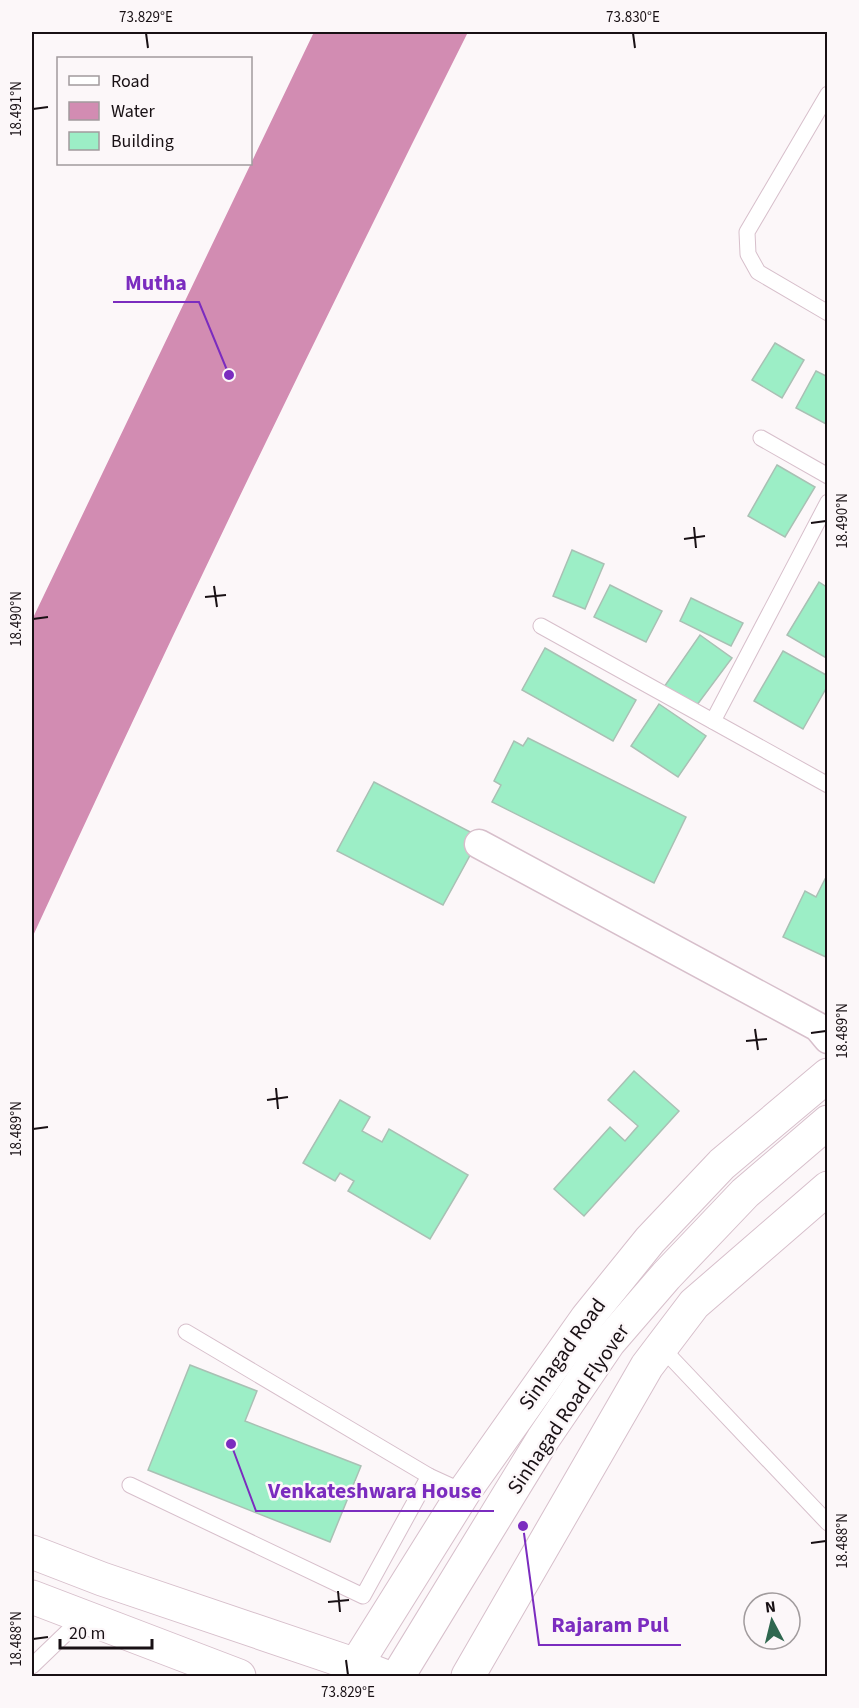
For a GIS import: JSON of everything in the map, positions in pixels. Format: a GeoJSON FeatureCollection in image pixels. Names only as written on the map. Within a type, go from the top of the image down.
{"type":"FeatureCollection","features":[{"type":"Feature","properties":{"kind":"main road","name":"Sinhagad Road"},"geometry":{"type":"LineString","coordinates":[[363,1673],[464,1492],[587,1318],[650,1239],[722,1164],[828,1075]]}},
{"type":"Feature","properties":{"kind":"main road","name":"Sinhagad Road Flyover"},"geometry":{"type":"LineString","coordinates":[[398,1677],[543,1439],[609,1342],[666,1276],[745,1193],[828,1122]]}},
{"type":"Feature","properties":{"kind":"main road"},"geometry":{"type":"LineString","coordinates":[[468,1677],[647,1366],[694,1304],[828,1188]]}},
{"type":"Feature","properties":{"kind":"main road"},"geometry":{"type":"LineString","coordinates":[[32,1552],[363,1673]]}},
{"type":"Feature","properties":{"kind":"main road"},"geometry":{"type":"LineString","coordinates":[[32,1597],[239,1677]]}},
{"type":"Feature","properties":{"kind":"street"},"geometry":{"type":"LineString","coordinates":[[480,844],[818,1027],[828,1039]]}},
{"type":"Feature","properties":{"kind":"lane"},"geometry":{"type":"LineString","coordinates":[[828,94],[747,232],[748,254],[758,273],[828,314]]}},
{"type":"Feature","properties":{"kind":"lane"},"geometry":{"type":"LineString","coordinates":[[760,438],[828,476]]}},
{"type":"Feature","properties":{"kind":"lane"},"geometry":{"type":"LineString","coordinates":[[713,721],[828,502]]}},
{"type":"Feature","properties":{"kind":"lane"},"geometry":{"type":"LineString","coordinates":[[541,626],[828,785]]}},
{"type":"Feature","properties":{"kind":"lane"},"geometry":{"type":"LineString","coordinates":[[186,1332],[429,1476],[464,1492]]}},
{"type":"Feature","properties":{"kind":"lane"},"geometry":{"type":"LineString","coordinates":[[662,1347],[828,1522]]}},
{"type":"Feature","properties":{"kind":"lane"},"geometry":{"type":"LineString","coordinates":[[130,1485],[363,1596],[429,1476]]}},
{"type":"Feature","properties":{"kind":"lane"},"geometry":{"type":"LineString","coordinates":[[32,1666],[83,1617]]}},
{"type":"Feature","properties":{"kind":"water"},"geometry":{"type":"Polygon","coordinates":[[[314,32],[468,32],[246,483],[32,938],[32,620],[314,32]]]}},
{"type":"Feature","properties":{"kind":"building"},"geometry":{"type":"Polygon","coordinates":[[[775,343],[804,360],[782,398],[752,380],[775,343]]]}},
{"type":"Feature","properties":{"kind":"building"},"geometry":{"type":"Polygon","coordinates":[[[816,371],[828,377],[828,425],[796,408],[816,371]]]}},
{"type":"Feature","properties":{"kind":"building"},"geometry":{"type":"Polygon","coordinates":[[[777,465],[815,487],[785,537],[748,516],[777,465]]]}},
{"type":"Feature","properties":{"kind":"building"},"geometry":{"type":"Polygon","coordinates":[[[572,550],[604,564],[585,609],[553,596],[572,550]]]}},
{"type":"Feature","properties":{"kind":"building"},"geometry":{"type":"Polygon","coordinates":[[[819,582],[828,588],[828,659],[787,635],[819,582]]]}},
{"type":"Feature","properties":{"kind":"building"},"geometry":{"type":"Polygon","coordinates":[[[610,585],[662,611],[646,642],[594,617],[610,585]]]}},
{"type":"Feature","properties":{"kind":"building"},"geometry":{"type":"Polygon","coordinates":[[[691,598],[743,623],[731,646],[680,621],[691,598]]]}},
{"type":"Feature","properties":{"kind":"building"},"geometry":{"type":"Polygon","coordinates":[[[700,635],[732,658],[694,709],[664,687],[700,635]]]}},
{"type":"Feature","properties":{"kind":"building"},"geometry":{"type":"Polygon","coordinates":[[[545,648],[636,700],[613,741],[522,690],[545,648]]]}},
{"type":"Feature","properties":{"kind":"building"},"geometry":{"type":"Polygon","coordinates":[[[783,651],[828,676],[828,685],[803,729],[754,701],[783,651]]]}},
{"type":"Feature","properties":{"kind":"building"},"geometry":{"type":"Polygon","coordinates":[[[659,704],[706,736],[678,777],[631,746],[659,704]]]}},
{"type":"Feature","properties":{"kind":"building"},"geometry":{"type":"Polygon","coordinates":[[[528,738],[686,817],[654,883],[492,802],[501,785],[494,781],[514,741],[523,746],[528,738]]]}},
{"type":"Feature","properties":{"kind":"building"},"geometry":{"type":"Polygon","coordinates":[[[374,782],[480,837],[443,905],[337,851],[374,782]]]}},
{"type":"Feature","properties":{"kind":"building"},"geometry":{"type":"Polygon","coordinates":[[[825,879],[828,881],[828,958],[783,937],[805,891],[816,897],[825,879]]]}},
{"type":"Feature","properties":{"kind":"building"},"geometry":{"type":"Polygon","coordinates":[[[634,1071],[679,1111],[584,1216],[554,1189],[610,1127],[625,1141],[638,1126],[608,1100],[634,1071]]]}},
{"type":"Feature","properties":{"kind":"building"},"geometry":{"type":"Polygon","coordinates":[[[340,1100],[370,1117],[362,1131],[382,1142],[389,1129],[468,1175],[430,1239],[348,1191],[354,1181],[340,1173],[335,1181],[303,1163],[340,1100]]]}},
{"type":"Feature","properties":{"kind":"building"},"geometry":{"type":"Polygon","coordinates":[[[190,1365],[257,1391],[245,1421],[361,1466],[330,1542],[148,1470],[190,1365]]]}},
{"type":"Feature","properties":{"kind":"place","name":"Mutha"},"geometry":{"type":"Point","coordinates":[229,375]}},
{"type":"Feature","properties":{"kind":"place","name":"Venkateshwara House"},"geometry":{"type":"Point","coordinates":[231,1444]}},
{"type":"Feature","properties":{"kind":"place","name":"Rajaram Pul"},"geometry":{"type":"Point","coordinates":[523,1526]}}]}
